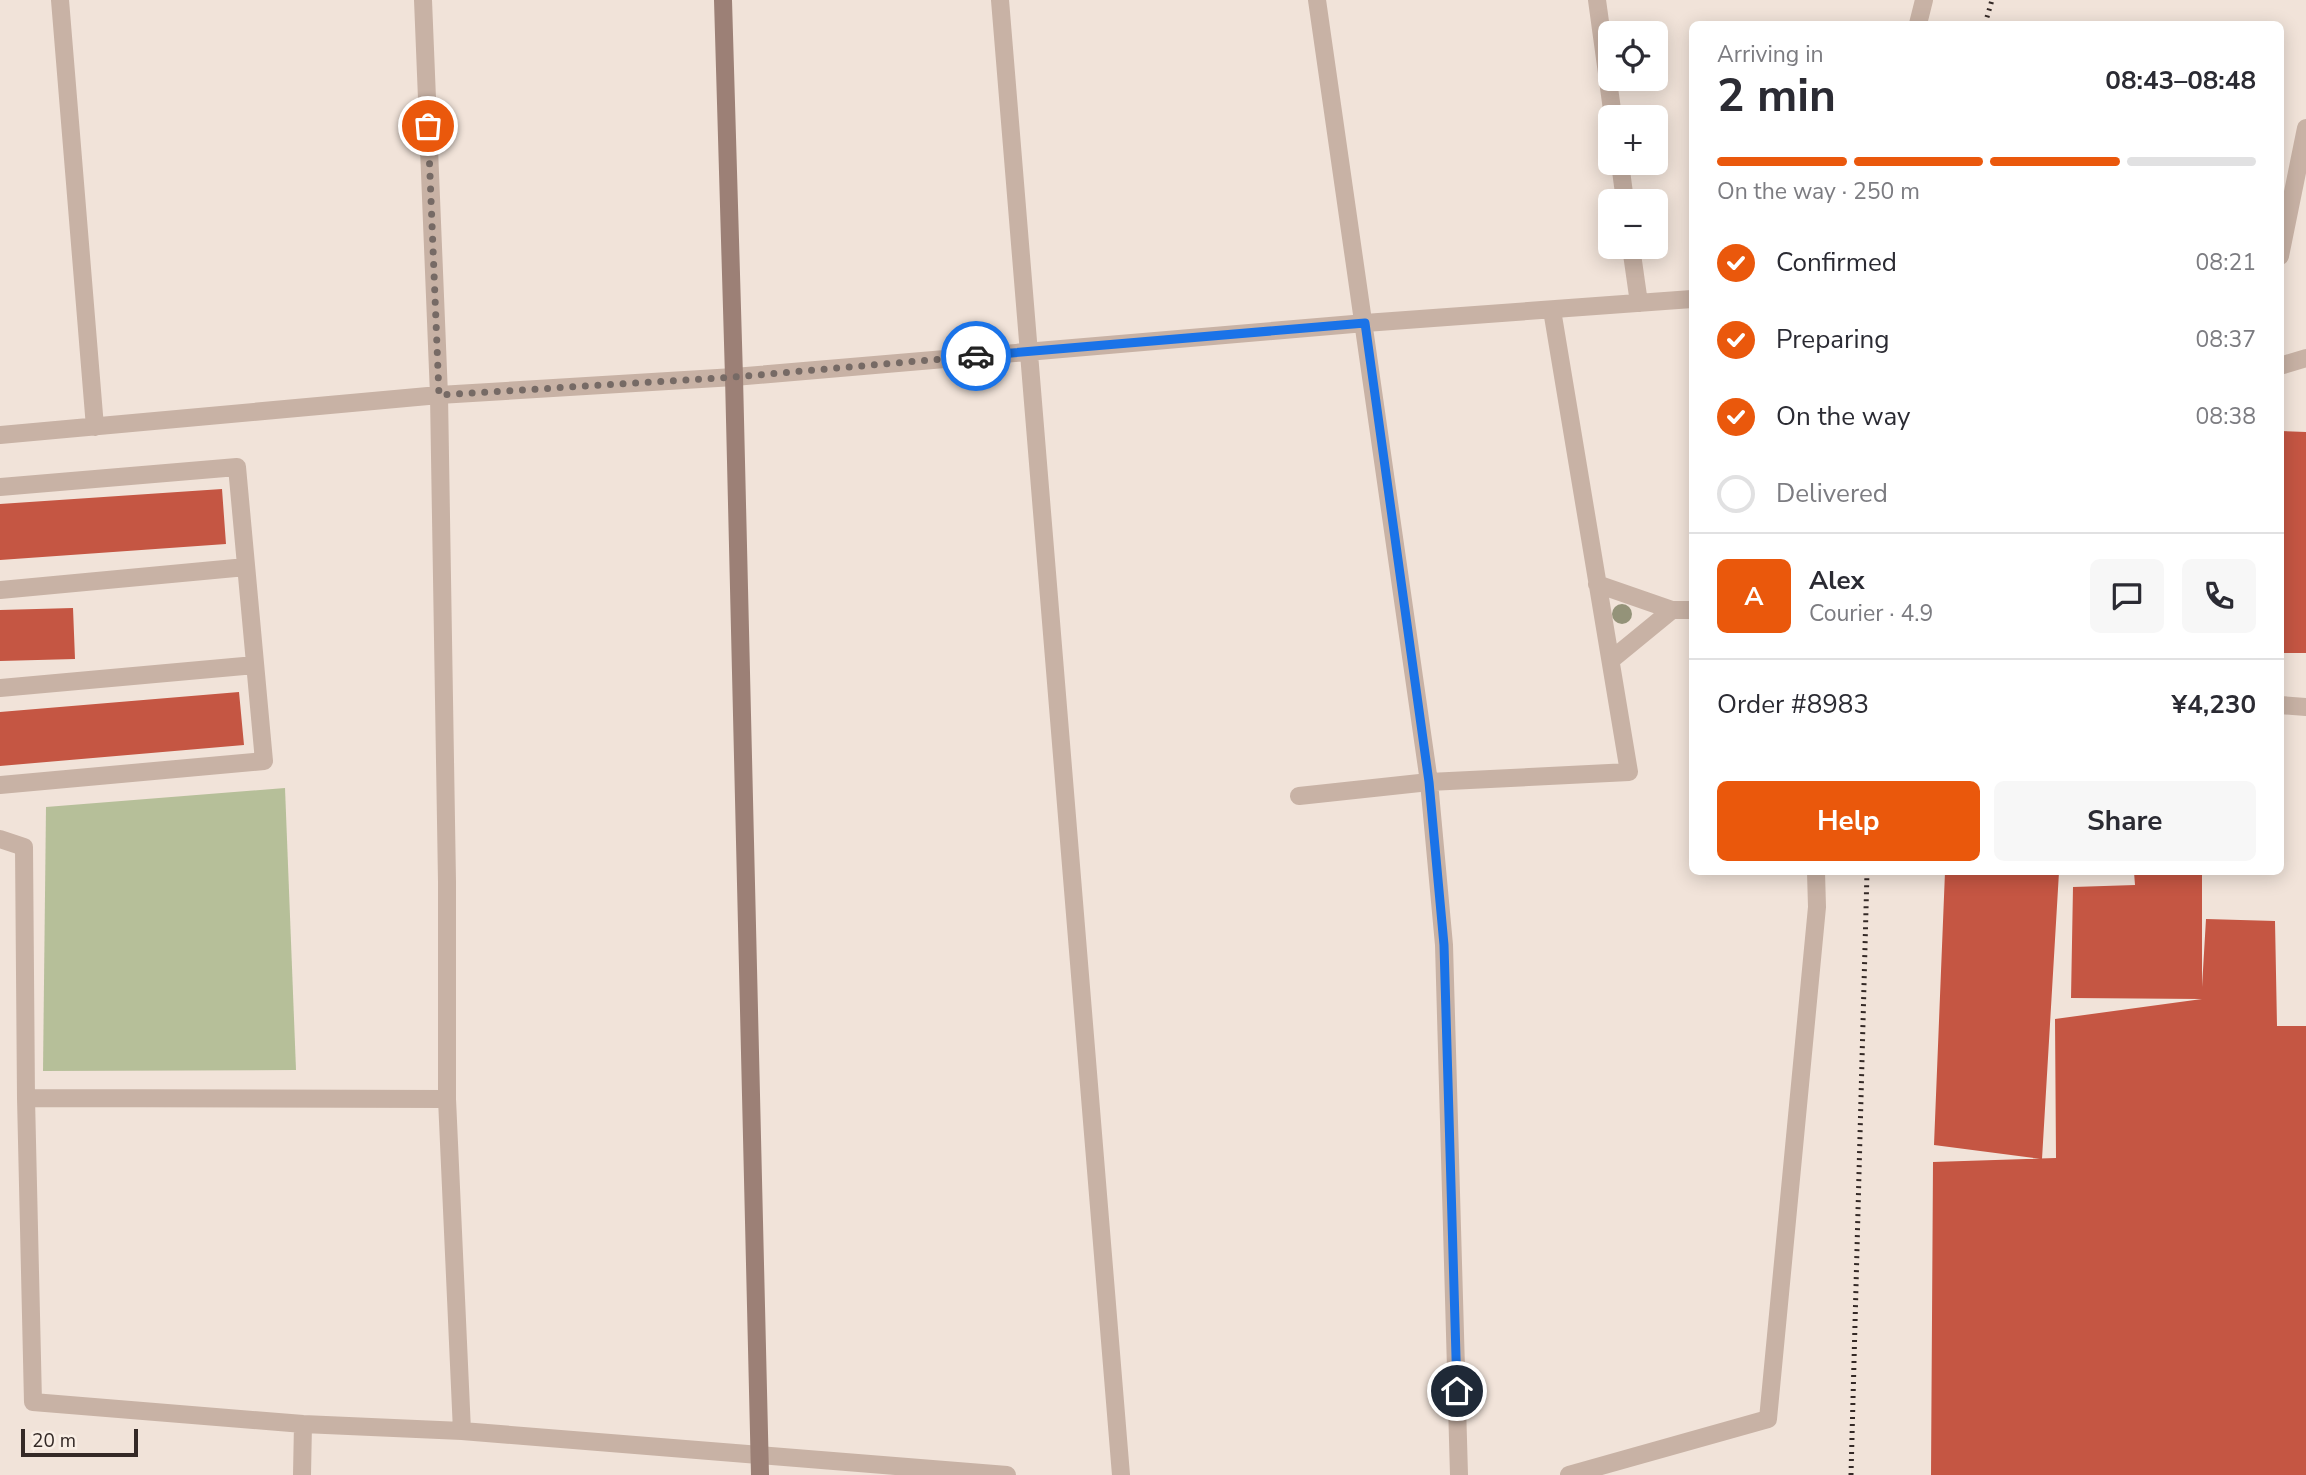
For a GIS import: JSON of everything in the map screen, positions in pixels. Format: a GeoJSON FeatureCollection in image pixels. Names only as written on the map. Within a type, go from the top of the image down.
{"type":"FeatureCollection","features":[{"type":"Feature","properties":{"kind":"street"},"geometry":{"type":"LineString","coordinates":[[60,0],[94,426]]}},
{"type":"Feature","properties":{"kind":"street"},"geometry":{"type":"LineString","coordinates":[[423,0],[439,395],[447,882],[447,1098],[462,1431]]}},
{"type":"Feature","properties":{"kind":"street"},"geometry":{"type":"LineString","coordinates":[[723,0],[760,1475]]}},
{"type":"Feature","properties":{"kind":"street"},"geometry":{"type":"LineString","coordinates":[[1000,0],[1121,1475]]}},
{"type":"Feature","properties":{"kind":"street"},"geometry":{"type":"LineString","coordinates":[[1317,0],[1429,782],[1444,945],[1459,1475]]}},
{"type":"Feature","properties":{"kind":"street"},"geometry":{"type":"LineString","coordinates":[[1597,0],[1611,105]]}},
{"type":"Feature","properties":{"kind":"street"},"geometry":{"type":"LineString","coordinates":[[1919,21],[1924,0]]}},
{"type":"Feature","properties":{"kind":"street"},"geometry":{"type":"LineString","coordinates":[[2284,236],[2306,128]]}},
{"type":"Feature","properties":{"kind":"street"},"geometry":{"type":"LineString","coordinates":[[1633,259],[1639,303]]}},
{"type":"Feature","properties":{"kind":"street"},"geometry":{"type":"LineString","coordinates":[[0,435],[439,395],[734,377],[1365,323],[1689,299]]}},
{"type":"Feature","properties":{"kind":"street"},"geometry":{"type":"LineString","coordinates":[[1299,796],[1429,782],[1629,772],[1552,310]]}},
{"type":"Feature","properties":{"kind":"street"},"geometry":{"type":"LineString","coordinates":[[2284,365],[2306,358]]}},
{"type":"Feature","properties":{"kind":"street"},"geometry":{"type":"LineString","coordinates":[[0,487],[237,467],[264,761],[0,785]]}},
{"type":"Feature","properties":{"kind":"street"},"geometry":{"type":"LineString","coordinates":[[0,590],[246,566]]}},
{"type":"Feature","properties":{"kind":"street"},"geometry":{"type":"LineString","coordinates":[[1597,584],[1672,610],[1689,610]]}},
{"type":"Feature","properties":{"kind":"street"},"geometry":{"type":"LineString","coordinates":[[1611,660],[1672,610]]}},
{"type":"Feature","properties":{"kind":"street"},"geometry":{"type":"LineString","coordinates":[[0,688],[255,665]]}},
{"type":"Feature","properties":{"kind":"street"},"geometry":{"type":"LineString","coordinates":[[2284,705],[2306,707]]}},
{"type":"Feature","properties":{"kind":"street"},"geometry":{"type":"LineString","coordinates":[[0,839],[24,847],[33,1402],[303,1424],[462,1431],[1007,1475]]}},
{"type":"Feature","properties":{"kind":"street"},"geometry":{"type":"LineString","coordinates":[[1569,1475],[1768,1419],[1817,907],[1816,875]]}},
{"type":"Feature","properties":{"kind":"street"},"geometry":{"type":"LineString","coordinates":[[26,1098],[447,1098]]}},
{"type":"Feature","properties":{"kind":"street"},"geometry":{"type":"LineString","coordinates":[[302,1475],[303,1424]]}},
{"type":"Feature","properties":{"kind":"green space"},"geometry":{"type":"Polygon","coordinates":[[[285,788],[296,1070],[43,1071],[46,807],[285,788]]]}},
{"type":"Feature","properties":{"kind":"building"},"geometry":{"type":"Polygon","coordinates":[[[2284,431],[2306,432],[2306,653],[2284,653],[2284,431]]]}},
{"type":"Feature","properties":{"kind":"building"},"geometry":{"type":"Polygon","coordinates":[[[222,489],[226,544],[0,560],[0,504],[222,489]]]}},
{"type":"Feature","properties":{"kind":"building"},"geometry":{"type":"Polygon","coordinates":[[[73,608],[75,659],[0,661],[0,610],[73,608]]]}},
{"type":"Feature","properties":{"kind":"building"},"geometry":{"type":"Polygon","coordinates":[[[239,692],[244,745],[0,766],[0,712],[239,692]]]}},
{"type":"Feature","properties":{"kind":"building"},"geometry":{"type":"Polygon","coordinates":[[[1945,875],[2059,875],[2042,1159],[1934,1145],[1945,875]]]}},
{"type":"Feature","properties":{"kind":"building"},"geometry":{"type":"Polygon","coordinates":[[[2134,875],[2202,875],[2202,987],[2206,919],[2275,921],[2277,1026],[2306,1026],[2306,1475],[1931,1475],[1933,1162],[2056,1158],[2055,1019],[2202,999],[2071,998],[2073,887],[2135,885],[2134,875]]]}},
{"type":"Feature","properties":{"kind":"railway"},"geometry":{"type":"LineString","coordinates":[[1986,21],[1992,0]]}},
{"type":"Feature","properties":{"kind":"railway"},"geometry":{"type":"LineString","coordinates":[[1851,1475],[1867,875]]}},
{"type":"Feature","properties":{"kind":"way so far"},"geometry":{"type":"LineString","coordinates":[[428,126],[439,395],[734,377],[976,356]]}},
{"type":"Feature","properties":{"kind":"route"},"geometry":{"type":"LineString","coordinates":[[976,356],[1365,323],[1429,782],[1444,945],[1457,1391]]}}]}
